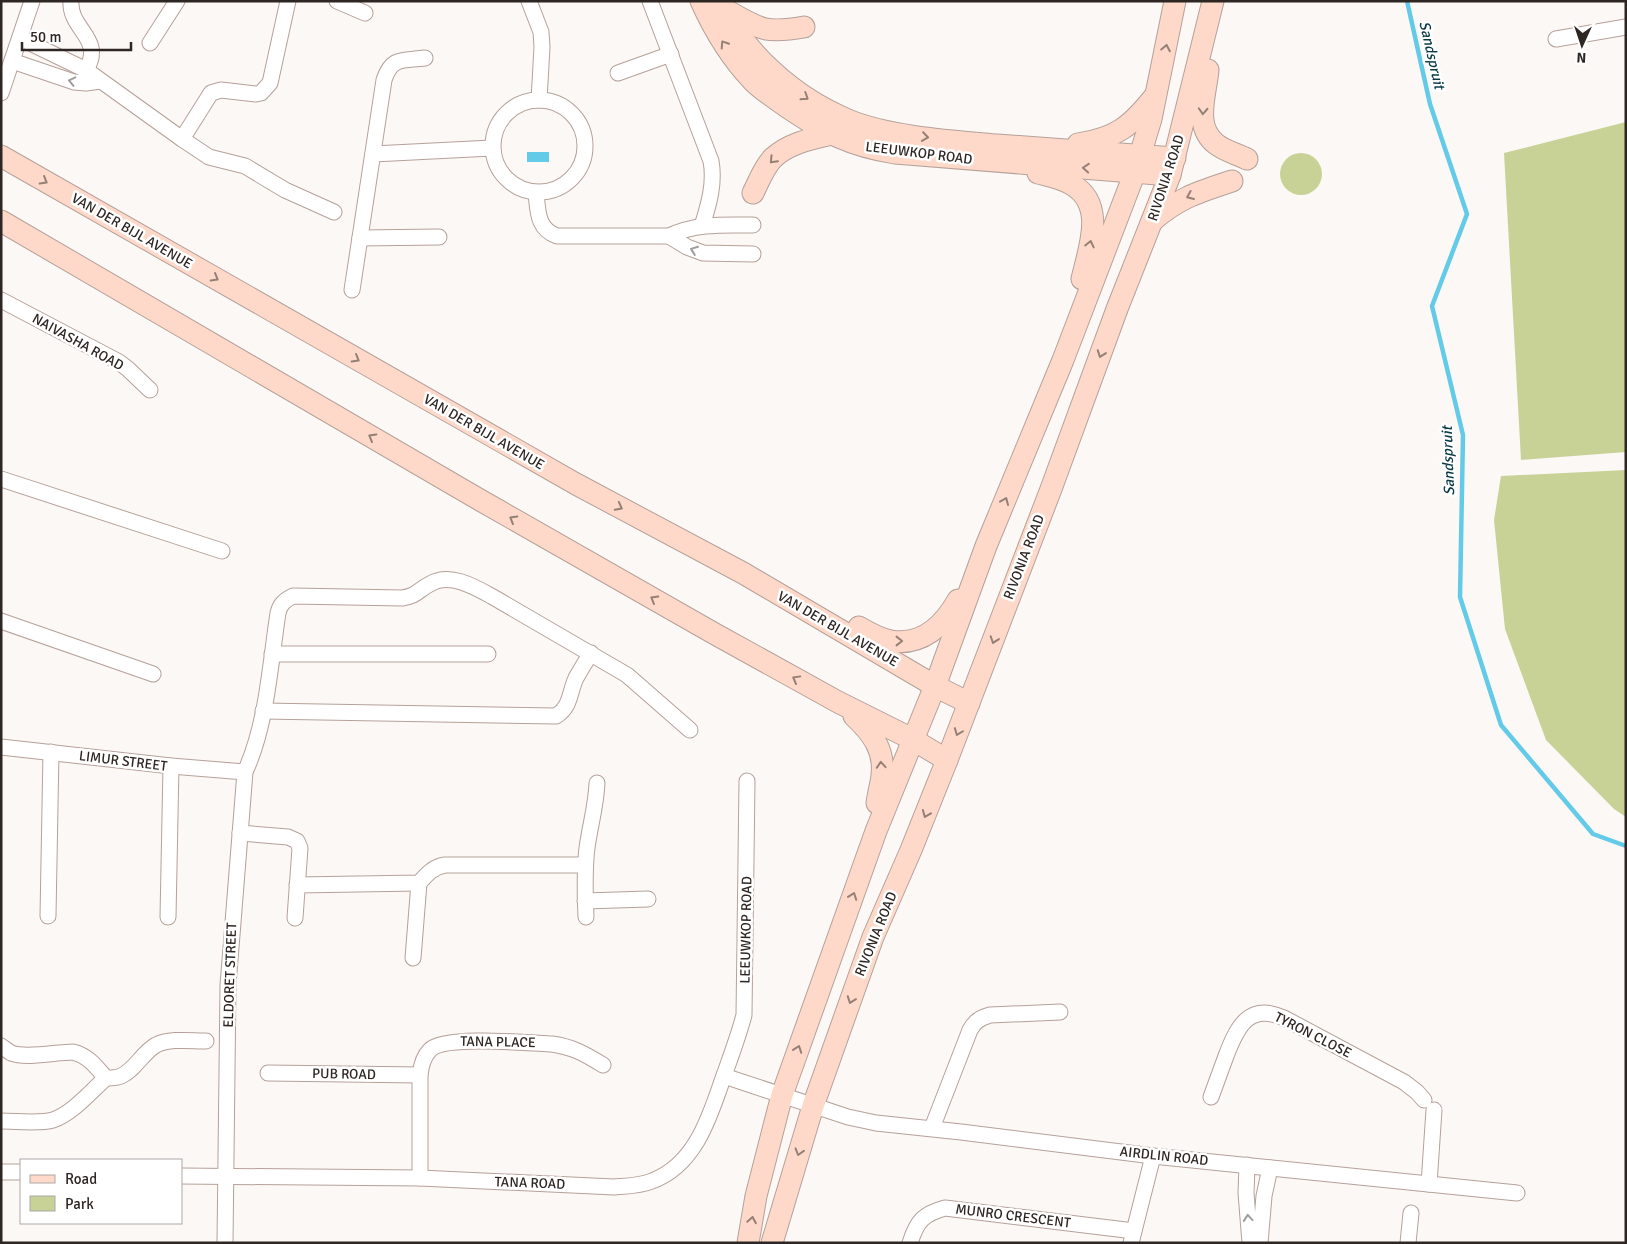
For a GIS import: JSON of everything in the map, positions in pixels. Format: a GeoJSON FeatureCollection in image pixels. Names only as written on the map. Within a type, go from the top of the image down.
{"type":"FeatureCollection","features":[{"type":"Feature","properties":{"kind":"main road","name":"LEEUWKOP ROAD"},"geometry":{"type":"LineString","coordinates":[[701,1],[708,18],[721,40],[734,59],[755,82],[800,115],[853,144],[871,149],[1002,162],[1172,166]]}},
{"type":"Feature","properties":{"kind":"main road"},"geometry":{"type":"LineString","coordinates":[[748,1243],[756,1196],[782,1095],[876,831],[935,686],[986,546],[1064,360],[1137,164],[1157,94],[1175,1]]}},
{"type":"Feature","properties":{"kind":"main road","name":"RIVONIA ROAD"},"geometry":{"type":"LineString","coordinates":[[813,1106],[873,938],[947,760],[1172,166],[1201,47],[1211,16],[1213,1]]}},
{"type":"Feature","properties":{"kind":"main road","name":"LEEUWKOP ROAD"},"geometry":{"type":"LineString","coordinates":[[721,5],[733,26],[767,67],[806,97],[849,120],[877,129],[902,134],[960,142],[1056,149],[1137,164]]}},
{"type":"Feature","properties":{"kind":"main road"},"geometry":{"type":"LineString","coordinates":[[721,5],[751,24],[766,30],[804,27]]}},
{"type":"Feature","properties":{"kind":"main road"},"geometry":{"type":"LineString","coordinates":[[1201,47],[1207,57],[1208,66],[1202,114],[1206,132],[1216,144],[1247,159]]}},
{"type":"Feature","properties":{"kind":"main road"},"geometry":{"type":"LineString","coordinates":[[1056,149],[1098,141],[1115,134],[1141,114],[1157,94]]}},
{"type":"Feature","properties":{"kind":"main road"},"geometry":{"type":"LineString","coordinates":[[753,193],[766,167],[773,158],[800,142],[832,134]]}},
{"type":"Feature","properties":{"kind":"main road","name":"VAN DER BIJL AVENUE"},"geometry":{"type":"LineString","coordinates":[[1,156],[576,484],[743,573],[935,686],[969,703]]}},
{"type":"Feature","properties":{"kind":"main road"},"geometry":{"type":"LineString","coordinates":[[1002,162],[1071,184],[1089,202],[1093,212],[1093,235],[1064,360]]}},
{"type":"Feature","properties":{"kind":"main road"},"geometry":{"type":"LineString","coordinates":[[1152,221],[1169,206],[1185,198],[1232,182]]}},
{"type":"Feature","properties":{"kind":"main road"},"geometry":{"type":"LineString","coordinates":[[1,222],[480,500],[838,702],[947,760]]}},
{"type":"Feature","properties":{"kind":"main road"},"geometry":{"type":"LineString","coordinates":[[743,573],[879,638],[903,642],[926,636],[946,619],[986,546]]}},
{"type":"Feature","properties":{"kind":"main road"},"geometry":{"type":"LineString","coordinates":[[838,702],[865,727],[879,747],[883,764],[878,795],[876,831]]}},
{"type":"Feature","properties":{"kind":"main road"},"geometry":{"type":"LineString","coordinates":[[772,1243],[813,1106]]}},
{"type":"Feature","properties":{"kind":"street"},"geometry":{"type":"LineString","coordinates":[[1,93],[32,1]]}},
{"type":"Feature","properties":{"kind":"street"},"geometry":{"type":"LineString","coordinates":[[71,1],[72,14],[91,44],[92,60],[86,70]]}},
{"type":"Feature","properties":{"kind":"street"},"geometry":{"type":"LineString","coordinates":[[150,43],[177,1]]}},
{"type":"Feature","properties":{"kind":"street"},"geometry":{"type":"LineString","coordinates":[[182,139],[211,93],[221,90],[256,94],[261,93],[267,88],[274,70],[288,1]]}},
{"type":"Feature","properties":{"kind":"street"},"geometry":{"type":"LineString","coordinates":[[338,1],[365,13]]}},
{"type":"Feature","properties":{"kind":"street"},"geometry":{"type":"LineString","coordinates":[[529,1],[541,32],[539,100]]}},
{"type":"Feature","properties":{"kind":"street"},"geometry":{"type":"LineString","coordinates":[[650,1],[711,161],[713,171],[711,189],[702,226]]}},
{"type":"Feature","properties":{"kind":"street"},"geometry":{"type":"LineString","coordinates":[[1556,39],[1626,27]]}},
{"type":"Feature","properties":{"kind":"street"},"geometry":{"type":"LineString","coordinates":[[20,38],[86,70],[209,157],[245,166],[285,190],[334,212]]}},
{"type":"Feature","properties":{"kind":"street"},"geometry":{"type":"LineString","coordinates":[[618,73],[671,54]]}},
{"type":"Feature","properties":{"kind":"street"},"geometry":{"type":"LineString","coordinates":[[13,58],[74,82],[100,81]]}},
{"type":"Feature","properties":{"kind":"street"},"geometry":{"type":"LineString","coordinates":[[352,290],[384,80],[393,63],[425,58]]}},
{"type":"Feature","properties":{"kind":"street"},"geometry":{"type":"LineString","coordinates":[[539,100],[554,102],[567,109],[577,120],[584,133],[586,148],[583,162],[576,175],[558,188],[536,193],[522,190],[510,183],[494,161],[492,148],[493,135],[505,114],[515,106],[526,101],[539,100]]}},
{"type":"Feature","properties":{"kind":"street"},"geometry":{"type":"LineString","coordinates":[[373,154],[492,148]]}},
{"type":"Feature","properties":{"kind":"street"},"geometry":{"type":"LineString","coordinates":[[536,193],[540,222],[549,234],[557,236],[669,236],[684,229],[702,226],[753,225]]}},
{"type":"Feature","properties":{"kind":"street"},"geometry":{"type":"LineString","coordinates":[[669,236],[687,247],[703,253],[753,254]]}},
{"type":"Feature","properties":{"kind":"street"},"geometry":{"type":"LineString","coordinates":[[360,238],[439,237]]}},
{"type":"Feature","properties":{"kind":"street","name":"NAIVASHA ROAD"},"geometry":{"type":"LineString","coordinates":[[1,300],[119,362],[128,368],[150,390]]}},
{"type":"Feature","properties":{"kind":"street"},"geometry":{"type":"LineString","coordinates":[[1,479],[222,551]]}},
{"type":"Feature","properties":{"kind":"street","name":"ELDORET STREET"},"geometry":{"type":"LineString","coordinates":[[225,1243],[228,985],[245,772],[254,750],[263,712],[279,608],[287,599],[298,596],[412,597],[428,584],[437,580],[458,581],[473,586],[591,652],[627,675],[690,730]]}},
{"type":"Feature","properties":{"kind":"street"},"geometry":{"type":"LineString","coordinates":[[1,621],[153,674]]}},
{"type":"Feature","properties":{"kind":"street"},"geometry":{"type":"LineString","coordinates":[[263,712],[556,716],[566,708],[576,679],[591,652]]}},
{"type":"Feature","properties":{"kind":"street"},"geometry":{"type":"LineString","coordinates":[[272,654],[488,654]]}},
{"type":"Feature","properties":{"kind":"street","name":"LIMUR STREET"},"geometry":{"type":"LineString","coordinates":[[1,747],[171,766],[245,772]]}},
{"type":"Feature","properties":{"kind":"street"},"geometry":{"type":"LineString","coordinates":[[48,916],[52,752]]}},
{"type":"Feature","properties":{"kind":"street"},"geometry":{"type":"LineString","coordinates":[[168,917],[171,766]]}},
{"type":"Feature","properties":{"kind":"street","name":"LEEUWKOP ROAD"},"geometry":{"type":"LineString","coordinates":[[724,1076],[741,1024],[745,1004],[747,781]]}},
{"type":"Feature","properties":{"kind":"street"},"geometry":{"type":"LineString","coordinates":[[586,917],[585,865],[596,804],[596,783]]}},
{"type":"Feature","properties":{"kind":"street"},"geometry":{"type":"LineString","coordinates":[[240,833],[288,837],[298,841],[300,848],[295,918]]}},
{"type":"Feature","properties":{"kind":"street"},"geometry":{"type":"LineString","coordinates":[[413,958],[419,883],[430,871],[438,866],[585,865]]}},
{"type":"Feature","properties":{"kind":"street"},"geometry":{"type":"LineString","coordinates":[[297,885],[419,883]]}},
{"type":"Feature","properties":{"kind":"street"},"geometry":{"type":"LineString","coordinates":[[585,901],[648,899]]}},
{"type":"Feature","properties":{"kind":"street"},"geometry":{"type":"LineString","coordinates":[[932,1128],[970,1030],[975,1022],[982,1017],[990,1015],[1060,1012]]}},
{"type":"Feature","properties":{"kind":"street","name":"TYRON CLOSE"},"geometry":{"type":"LineString","coordinates":[[1211,1097],[1237,1030],[1249,1017],[1255,1014],[1276,1014],[1404,1082],[1417,1092],[1427,1108],[1424,1183]]}},
{"type":"Feature","properties":{"kind":"street"},"geometry":{"type":"LineString","coordinates":[[1,1121],[53,1120],[65,1114],[106,1078],[121,1077],[145,1053],[158,1044],[206,1041]]}},
{"type":"Feature","properties":{"kind":"street","name":"TANA PLACE"},"geometry":{"type":"LineString","coordinates":[[420,1178],[420,1075],[422,1061],[430,1050],[437,1045],[457,1041],[552,1044],[568,1046],[603,1065]]}},
{"type":"Feature","properties":{"kind":"street"},"geometry":{"type":"LineString","coordinates":[[1,1046],[16,1054],[34,1055],[73,1052],[90,1060],[106,1078]]}},
{"type":"Feature","properties":{"kind":"street","name":"PUB ROAD"},"geometry":{"type":"LineString","coordinates":[[268,1073],[420,1075]]}},
{"type":"Feature","properties":{"kind":"street"},"geometry":{"type":"LineString","coordinates":[[724,1076],[813,1106]]}},
{"type":"Feature","properties":{"kind":"street","name":"TANA ROAD"},"geometry":{"type":"LineString","coordinates":[[182,1176],[226,1178],[420,1178],[635,1186],[652,1181],[670,1172],[682,1162],[699,1140],[724,1076]]}},
{"type":"Feature","properties":{"kind":"street","name":"AIRDLIN ROAD"},"geometry":{"type":"LineString","coordinates":[[813,1106],[848,1117],[876,1123],[932,1128],[1153,1156],[1517,1193]]}},
{"type":"Feature","properties":{"kind":"street","name":"MUNRO CRESCENT"},"geometry":{"type":"LineString","coordinates":[[910,1243],[919,1222],[928,1214],[945,1208],[1132,1237],[1153,1156]]}},
{"type":"Feature","properties":{"kind":"street"},"geometry":{"type":"LineString","coordinates":[[1247,1165],[1246,1193],[1250,1243]]}},
{"type":"Feature","properties":{"kind":"street"},"geometry":{"type":"LineString","coordinates":[[1260,1243],[1264,1196],[1270,1168]]}},
{"type":"Feature","properties":{"kind":"street"},"geometry":{"type":"LineString","coordinates":[[1,1172],[20,1172]]}},
{"type":"Feature","properties":{"kind":"street"},"geometry":{"type":"LineString","coordinates":[[1408,1243],[1411,1213]]}},
{"type":"Feature","properties":{"kind":"green space"},"geometry":{"type":"Polygon","coordinates":[[[1626,122],[1626,452],[1521,460],[1504,153],[1626,122]]]}},
{"type":"Feature","properties":{"kind":"green space"},"geometry":{"type":"Polygon","coordinates":[[[1297,153],[1305,153],[1316,159],[1322,174],[1316,189],[1305,195],[1297,195],[1286,189],[1280,178],[1280,170],[1286,159],[1297,153]]]}},
{"type":"Feature","properties":{"kind":"green space"},"geometry":{"type":"Polygon","coordinates":[[[1626,470],[1626,817],[1614,809],[1546,740],[1505,629],[1494,520],[1501,476],[1626,470]]]}},
{"type":"Feature","properties":{"kind":"water"},"geometry":{"type":"Polygon","coordinates":[[[527,152],[549,152],[549,162],[527,162],[527,152]]]}},
{"type":"Feature","properties":{"kind":"waterway","name":"Sandspruit"},"geometry":{"type":"LineString","coordinates":[[1407,1],[1430,104],[1467,214],[1432,306],[1463,435],[1460,597],[1501,725],[1593,834],[1626,846]]}}]}
